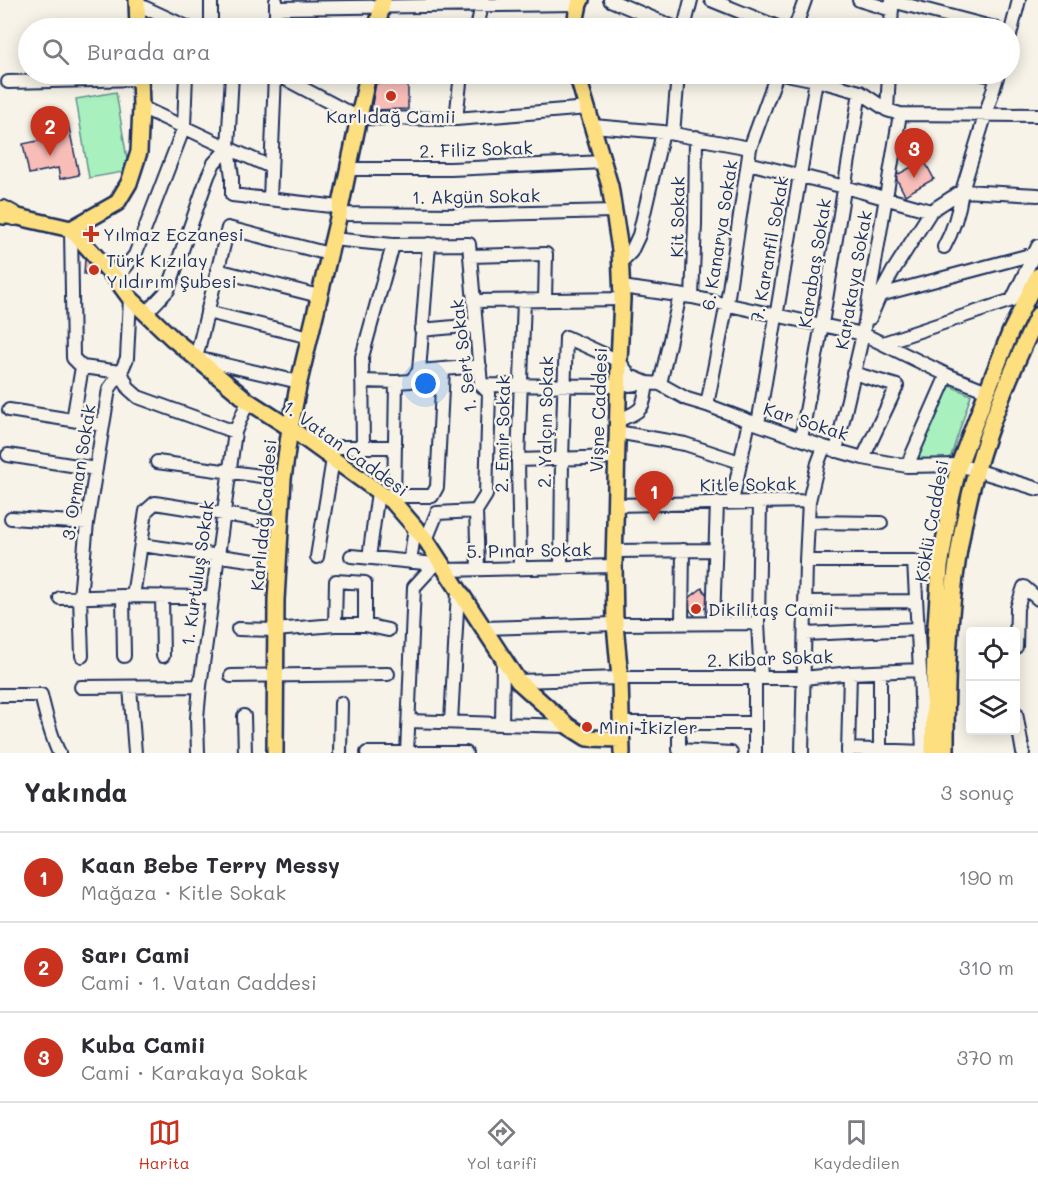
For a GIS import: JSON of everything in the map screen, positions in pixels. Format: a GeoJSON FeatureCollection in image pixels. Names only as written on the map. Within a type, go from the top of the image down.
{"type":"FeatureCollection","features":[{"type":"Feature","properties":{"kind":"main road"},"geometry":{"type":"LineString","coordinates":[[137,2],[138,18]]}},
{"type":"Feature","properties":{"kind":"main road"},"geometry":{"type":"LineString","coordinates":[[576,18],[580,2]]}},
{"type":"Feature","properties":{"kind":"main road"},"geometry":{"type":"LineString","coordinates":[[379,18],[382,3]]}},
{"type":"Feature","properties":{"kind":"main road"},"geometry":{"type":"LineString","coordinates":[[7,214],[71,229],[117,203],[129,183],[139,152],[140,84]]}},
{"type":"Feature","properties":{"kind":"main road","name":"Karlıdağ Caddesi"},"geometry":{"type":"LineString","coordinates":[[275,753],[275,630],[283,479],[290,428],[366,84]]}},
{"type":"Feature","properties":{"kind":"main road","name":"Vişne Caddesi"},"geometry":{"type":"LineString","coordinates":[[579,84],[610,186],[621,262],[622,293],[614,505],[615,624],[620,678],[621,746]]}},
{"type":"Feature","properties":{"kind":"main road","name":"1. Vatan Caddesi"},"geometry":{"type":"LineString","coordinates":[[71,229],[130,298],[172,338],[248,401],[290,428],[378,492],[394,500],[414,528],[426,540],[439,565],[518,681],[568,726],[587,738],[621,746]]}},
{"type":"Feature","properties":{"kind":"main road","name":"Köklü Caddesi"},"geometry":{"type":"LineString","coordinates":[[926,752],[940,567],[959,465],[1010,333],[1038,276]]}},
{"type":"Feature","properties":{"kind":"main road","name":"Köklü Caddesi"},"geometry":{"type":"LineString","coordinates":[[946,753],[948,640],[962,531],[976,471],[994,417],[1038,315]]}},
{"type":"Feature","properties":{"kind":"street"},"geometry":{"type":"LineString","coordinates":[[211,0],[211,18]]}},
{"type":"Feature","properties":{"kind":"street"},"geometry":{"type":"LineString","coordinates":[[610,0],[652,18]]}},
{"type":"Feature","properties":{"kind":"street"},"geometry":{"type":"LineString","coordinates":[[686,18],[691,0]]}},
{"type":"Feature","properties":{"kind":"street"},"geometry":{"type":"LineString","coordinates":[[711,0],[755,18]]}},
{"type":"Feature","properties":{"kind":"street"},"geometry":{"type":"LineString","coordinates":[[802,18],[806,0]]}},
{"type":"Feature","properties":{"kind":"street"},"geometry":{"type":"LineString","coordinates":[[859,0],[892,4],[952,18]]}},
{"type":"Feature","properties":{"kind":"street"},"geometry":{"type":"LineString","coordinates":[[1014,18],[1019,0]]}},
{"type":"Feature","properties":{"kind":"street"},"geometry":{"type":"LineString","coordinates":[[137,2],[168,18]]}},
{"type":"Feature","properties":{"kind":"street"},"geometry":{"type":"LineString","coordinates":[[276,4],[580,2]]}},
{"type":"Feature","properties":{"kind":"street"},"geometry":{"type":"LineString","coordinates":[[479,18],[482,3]]}},
{"type":"Feature","properties":{"kind":"street"},"geometry":{"type":"LineString","coordinates":[[8,82],[18,82]]}},
{"type":"Feature","properties":{"kind":"street"},"geometry":{"type":"LineString","coordinates":[[116,279],[135,255],[184,127],[186,84]]}},
{"type":"Feature","properties":{"kind":"street"},"geometry":{"type":"LineString","coordinates":[[146,313],[168,290],[208,176],[214,164],[228,148],[231,84]]}},
{"type":"Feature","properties":{"kind":"street"},"geometry":{"type":"LineString","coordinates":[[270,199],[275,84]]}},
{"type":"Feature","properties":{"kind":"street"},"geometry":{"type":"LineString","coordinates":[[294,84],[359,118],[456,119],[588,108]]}},
{"type":"Feature","properties":{"kind":"street"},"geometry":{"type":"LineString","coordinates":[[456,119],[460,84]]}},
{"type":"Feature","properties":{"kind":"street"},"geometry":{"type":"LineString","coordinates":[[621,262],[631,252],[639,235],[668,133],[677,84]]}},
{"type":"Feature","properties":{"kind":"street","name":"6. Kanarya Sokak"},"geometry":{"type":"LineString","coordinates":[[707,405],[727,303],[750,148],[773,84]]}},
{"type":"Feature","properties":{"kind":"street","name":"7. Karanfil Sokak"},"geometry":{"type":"LineString","coordinates":[[732,502],[740,462],[754,423],[776,315],[815,84]]}},
{"type":"Feature","properties":{"kind":"street"},"geometry":{"type":"LineString","coordinates":[[831,84],[860,92],[887,110],[900,114],[1038,115]]}},
{"type":"Feature","properties":{"kind":"street"},"geometry":{"type":"LineString","coordinates":[[887,110],[888,84]]}},
{"type":"Feature","properties":{"kind":"street"},"geometry":{"type":"LineString","coordinates":[[944,247],[959,210],[962,191],[995,84]]}},
{"type":"Feature","properties":{"kind":"street","name":"Karabaş Sokak"},"geometry":{"type":"LineString","coordinates":[[801,439],[860,92]]}},
{"type":"Feature","properties":{"kind":"street"},"geometry":{"type":"LineString","coordinates":[[141,107],[271,167]]}},
{"type":"Feature","properties":{"kind":"street","name":"Karakaya Sokak"},"geometry":{"type":"LineString","coordinates":[[802,753],[809,501],[818,463],[830,449],[874,296],[885,199],[900,114]]}},
{"type":"Feature","properties":{"kind":"street"},"geometry":{"type":"LineString","coordinates":[[593,126],[668,133],[750,148]]}},
{"type":"Feature","properties":{"kind":"street","name":"Kit Sokak"},"geometry":{"type":"LineString","coordinates":[[617,427],[638,412],[644,404],[686,296],[695,224],[696,137]]}},
{"type":"Feature","properties":{"kind":"street","name":"1. Akgün Sokak"},"geometry":{"type":"LineString","coordinates":[[228,148],[232,195],[339,211],[456,215],[614,211]]}},
{"type":"Feature","properties":{"kind":"street","name":"2. Filiz Sokak"},"geometry":{"type":"LineString","coordinates":[[348,169],[452,169],[604,162]]}},
{"type":"Feature","properties":{"kind":"street"},"geometry":{"type":"LineString","coordinates":[[748,163],[931,211]]}},
{"type":"Feature","properties":{"kind":"street"},"geometry":{"type":"LineString","coordinates":[[874,296],[931,211],[962,191],[1038,195]]}},
{"type":"Feature","properties":{"kind":"street"},"geometry":{"type":"LineString","coordinates":[[300,382],[196,358],[228,228],[328,254]]}},
{"type":"Feature","properties":{"kind":"street"},"geometry":{"type":"LineString","coordinates":[[71,229],[73,358],[82,367],[121,372],[129,389],[138,397],[235,432]]}},
{"type":"Feature","properties":{"kind":"street"},"geometry":{"type":"LineString","coordinates":[[332,239],[546,254],[545,300]]}},
{"type":"Feature","properties":{"kind":"street"},"geometry":{"type":"LineString","coordinates":[[362,381],[411,381],[419,371],[429,244]]}},
{"type":"Feature","properties":{"kind":"street"},"geometry":{"type":"LineString","coordinates":[[363,448],[362,357],[393,245]]}},
{"type":"Feature","properties":{"kind":"street","name":"1. Sert Sokak"},"geometry":{"type":"LineString","coordinates":[[469,250],[482,385],[489,393],[486,495],[476,511],[478,569]]}},
{"type":"Feature","properties":{"kind":"street"},"geometry":{"type":"LineString","coordinates":[[874,296],[1036,250]]}},
{"type":"Feature","properties":{"kind":"street"},"geometry":{"type":"LineString","coordinates":[[884,343],[1012,300],[1036,250]]}},
{"type":"Feature","properties":{"kind":"street"},"geometry":{"type":"LineString","coordinates":[[218,270],[319,296]]}},
{"type":"Feature","properties":{"kind":"street"},"geometry":{"type":"LineString","coordinates":[[474,301],[545,300],[622,293],[686,296],[727,303],[863,334],[947,375],[987,391]]}},
{"type":"Feature","properties":{"kind":"street","name":"3. Orman Sokak"},"geometry":{"type":"LineString","coordinates":[[82,656],[80,597],[87,523],[109,389],[121,372],[127,358],[130,298]]}},
{"type":"Feature","properties":{"kind":"street","name":"2. Emir Sokak"},"geometry":{"type":"LineString","coordinates":[[520,568],[518,460],[524,300]]}},
{"type":"Feature","properties":{"kind":"street"},"geometry":{"type":"LineString","coordinates":[[207,312],[310,337]]}},
{"type":"Feature","properties":{"kind":"street"},"geometry":{"type":"LineString","coordinates":[[422,330],[476,325]]}},
{"type":"Feature","properties":{"kind":"street","name":"2. Yalçın Sokak"},"geometry":{"type":"LineString","coordinates":[[561,567],[566,337],[618,361]]}},
{"type":"Feature","properties":{"kind":"street","name":"Kar Sokak"},"geometry":{"type":"LineString","coordinates":[[618,361],[630,376],[687,399],[830,449],[907,466],[959,465]]}},
{"type":"Feature","properties":{"kind":"street"},"geometry":{"type":"LineString","coordinates":[[419,371],[480,366]]}},
{"type":"Feature","properties":{"kind":"street"},"geometry":{"type":"LineString","coordinates":[[73,420],[82,367]]}},
{"type":"Feature","properties":{"kind":"street"},"geometry":{"type":"LineString","coordinates":[[396,382],[394,500],[432,496],[437,487],[443,369]]}},
{"type":"Feature","properties":{"kind":"street"},"geometry":{"type":"LineString","coordinates":[[853,373],[897,386],[863,458]]}},
{"type":"Feature","properties":{"kind":"street"},"geometry":{"type":"LineString","coordinates":[[907,466],[947,375]]}},
{"type":"Feature","properties":{"kind":"street"},"geometry":{"type":"LineString","coordinates":[[482,385],[653,384]]}},
{"type":"Feature","properties":{"kind":"street","name":"1. Kurtuluş Sokak"},"geometry":{"type":"LineString","coordinates":[[198,753],[197,718],[200,686],[229,472],[235,432],[248,401]]}},
{"type":"Feature","properties":{"kind":"street"},"geometry":{"type":"LineString","coordinates":[[9,411],[103,425]]}},
{"type":"Feature","properties":{"kind":"street"},"geometry":{"type":"LineString","coordinates":[[617,427],[685,444],[740,462]]}},
{"type":"Feature","properties":{"kind":"street"},"geometry":{"type":"LineString","coordinates":[[316,447],[394,447]]}},
{"type":"Feature","properties":{"kind":"street"},"geometry":{"type":"LineString","coordinates":[[8,455],[96,469]]}},
{"type":"Feature","properties":{"kind":"street"},"geometry":{"type":"LineString","coordinates":[[518,460],[617,457]]}},
{"type":"Feature","properties":{"kind":"street"},"geometry":{"type":"LineString","coordinates":[[317,557],[333,459]]}},
{"type":"Feature","properties":{"kind":"street"},"geometry":{"type":"LineString","coordinates":[[157,462],[283,479]]}},
{"type":"Feature","properties":{"kind":"street"},"geometry":{"type":"LineString","coordinates":[[959,465],[1038,489]]}},
{"type":"Feature","properties":{"kind":"street"},"geometry":{"type":"LineString","coordinates":[[369,558],[378,492]]}},
{"type":"Feature","properties":{"kind":"street","name":"Kitle Sokak"},"geometry":{"type":"LineString","coordinates":[[614,505],[809,501]]}},
{"type":"Feature","properties":{"kind":"street"},"geometry":{"type":"LineString","coordinates":[[713,623],[717,502]]}},
{"type":"Feature","properties":{"kind":"street"},"geometry":{"type":"LineString","coordinates":[[755,753],[760,502]]}},
{"type":"Feature","properties":{"kind":"street"},"geometry":{"type":"LineString","coordinates":[[124,656],[128,596],[141,545],[146,511],[155,503],[279,523]]}},
{"type":"Feature","properties":{"kind":"street"},"geometry":{"type":"LineString","coordinates":[[426,540],[437,513],[476,511]]}},
{"type":"Feature","properties":{"kind":"street"},"geometry":{"type":"LineString","coordinates":[[11,518],[87,523]]}},
{"type":"Feature","properties":{"kind":"street"},"geometry":{"type":"LineString","coordinates":[[808,522],[881,523]]}},
{"type":"Feature","properties":{"kind":"street"},"geometry":{"type":"LineString","coordinates":[[410,562],[414,528]]}},
{"type":"Feature","properties":{"kind":"street"},"geometry":{"type":"LineString","coordinates":[[141,545],[278,564]]}},
{"type":"Feature","properties":{"kind":"street"},"geometry":{"type":"LineString","coordinates":[[682,623],[683,550]]}},
{"type":"Feature","properties":{"kind":"street","name":"5. Pınar Sokak"},"geometry":{"type":"LineString","coordinates":[[351,556],[478,569],[561,567],[683,550],[715,550]]}},
{"type":"Feature","properties":{"kind":"street"},"geometry":{"type":"LineString","coordinates":[[806,561],[914,561],[926,752],[848,751],[850,673]]}},
{"type":"Feature","properties":{"kind":"street"},"geometry":{"type":"LineString","coordinates":[[407,753],[414,587],[439,565]]}},
{"type":"Feature","properties":{"kind":"street"},"geometry":{"type":"LineString","coordinates":[[336,625],[336,580],[364,583],[365,624]]}},
{"type":"Feature","properties":{"kind":"street"},"geometry":{"type":"LineString","coordinates":[[1037,597],[1038,582]]}},
{"type":"Feature","properties":{"kind":"street"},"geometry":{"type":"LineString","coordinates":[[1017,627],[1017,608],[1024,586],[1037,597]]}},
{"type":"Feature","properties":{"kind":"street"},"geometry":{"type":"LineString","coordinates":[[451,722],[458,591]]}},
{"type":"Feature","properties":{"kind":"street"},"geometry":{"type":"LineString","coordinates":[[162,596],[163,656]]}},
{"type":"Feature","properties":{"kind":"street"},"geometry":{"type":"LineString","coordinates":[[60,597],[213,597]]}},
{"type":"Feature","properties":{"kind":"street"},"geometry":{"type":"LineString","coordinates":[[806,602],[915,601]]}},
{"type":"Feature","properties":{"kind":"street"},"geometry":{"type":"LineString","coordinates":[[483,628],[758,623]]}},
{"type":"Feature","properties":{"kind":"street"},"geometry":{"type":"LineString","coordinates":[[238,629],[275,630],[365,624],[388,630]]}},
{"type":"Feature","properties":{"kind":"street"},"geometry":{"type":"LineString","coordinates":[[805,634],[917,629]]}},
{"type":"Feature","properties":{"kind":"street"},"geometry":{"type":"LineString","coordinates":[[502,724],[503,659]]}},
{"type":"Feature","properties":{"kind":"street","name":"2. Kibar Sokak"},"geometry":{"type":"LineString","coordinates":[[518,681],[620,678],[804,678],[850,673],[920,670]]}},
{"type":"Feature","properties":{"kind":"street"},"geometry":{"type":"LineString","coordinates":[[879,672],[880,750]]}},
{"type":"Feature","properties":{"kind":"street"},"geometry":{"type":"LineString","coordinates":[[231,676],[388,674]]}},
{"type":"Feature","properties":{"kind":"street"},"geometry":{"type":"LineString","coordinates":[[81,687],[200,686]]}},
{"type":"Feature","properties":{"kind":"street"},"geometry":{"type":"LineString","coordinates":[[130,687],[135,753]]}},
{"type":"Feature","properties":{"kind":"street"},"geometry":{"type":"LineString","coordinates":[[0,695],[41,696],[59,753]]}},
{"type":"Feature","properties":{"kind":"street"},"geometry":{"type":"LineString","coordinates":[[340,753],[341,703]]}},
{"type":"Feature","properties":{"kind":"street"},"geometry":{"type":"LineString","coordinates":[[244,716],[245,753]]}},
{"type":"Feature","properties":{"kind":"street"},"geometry":{"type":"LineString","coordinates":[[409,721],[568,726]]}},
{"type":"Feature","properties":{"kind":"street"},"geometry":{"type":"LineString","coordinates":[[621,723],[755,723]]}},
{"type":"Feature","properties":{"kind":"street"},"geometry":{"type":"LineString","coordinates":[[680,724],[679,750],[731,753]]}},
{"type":"Feature","properties":{"kind":"street"},"geometry":{"type":"LineString","coordinates":[[1020,735],[1023,753]]}},
{"type":"Feature","properties":{"kind":"street"},"geometry":{"type":"LineString","coordinates":[[367,753],[466,753]]}},
{"type":"Feature","properties":{"kind":"green space"},"geometry":{"type":"Polygon","coordinates":[[[116,92],[129,171],[89,178],[76,99],[116,92]]]}},
{"type":"Feature","properties":{"kind":"green space"},"geometry":{"type":"Polygon","coordinates":[[[948,385],[971,395],[951,456],[945,460],[922,462],[917,452],[948,385]]]}},
{"type":"Feature","properties":{"kind":"building","name":"Karlıdağ Camii"},"geometry":{"type":"Polygon","coordinates":[[[376,84],[408,84],[408,109],[371,110],[376,84]]]}},
{"type":"Feature","properties":{"kind":"building"},"geometry":{"type":"Polygon","coordinates":[[[68,123],[79,175],[60,179],[58,168],[29,174],[23,144],[52,138],[49,127],[68,123]]]}},
{"type":"Feature","properties":{"kind":"building"},"geometry":{"type":"Polygon","coordinates":[[[924,160],[934,179],[905,195],[895,176],[924,160]]]}},
{"type":"Feature","properties":{"kind":"building","name":"Türk Kızılay Yıldırım Şubesi"},"geometry":{"type":"Polygon","coordinates":[[[85,259],[97,260],[104,274],[84,274],[85,259]]]}},
{"type":"Feature","properties":{"kind":"building","name":"Dikilitaş Camii"},"geometry":{"type":"Polygon","coordinates":[[[702,588],[712,602],[694,615],[684,602],[702,588]]]}},
{"type":"Feature","properties":{"kind":"place","name":"Karlıdağ Camii"},"geometry":{"type":"Point","coordinates":[391,96]}},
{"type":"Feature","properties":{"kind":"place","name":"Sarı Cami"},"geometry":{"type":"Point","coordinates":[50,156]}},
{"type":"Feature","properties":{"kind":"place","name":"Kuba Camii"},"geometry":{"type":"Point","coordinates":[914,178]}},
{"type":"Feature","properties":{"kind":"place","name":"Yılmaz Eczanesi"},"geometry":{"type":"Point","coordinates":[91,234]}},
{"type":"Feature","properties":{"kind":"place","name":"Türk Kızılay Yıldırım Şubesi"},"geometry":{"type":"Point","coordinates":[94,270]}},
{"type":"Feature","properties":{"kind":"place","name":"Kaan Bebe Terry Messy"},"geometry":{"type":"Point","coordinates":[654,521]}},
{"type":"Feature","properties":{"kind":"place","name":"Dikilitaş Camii"},"geometry":{"type":"Point","coordinates":[696,609]}},
{"type":"Feature","properties":{"kind":"place","name":"Mini İkizler"},"geometry":{"type":"Point","coordinates":[587,727]}}]}
